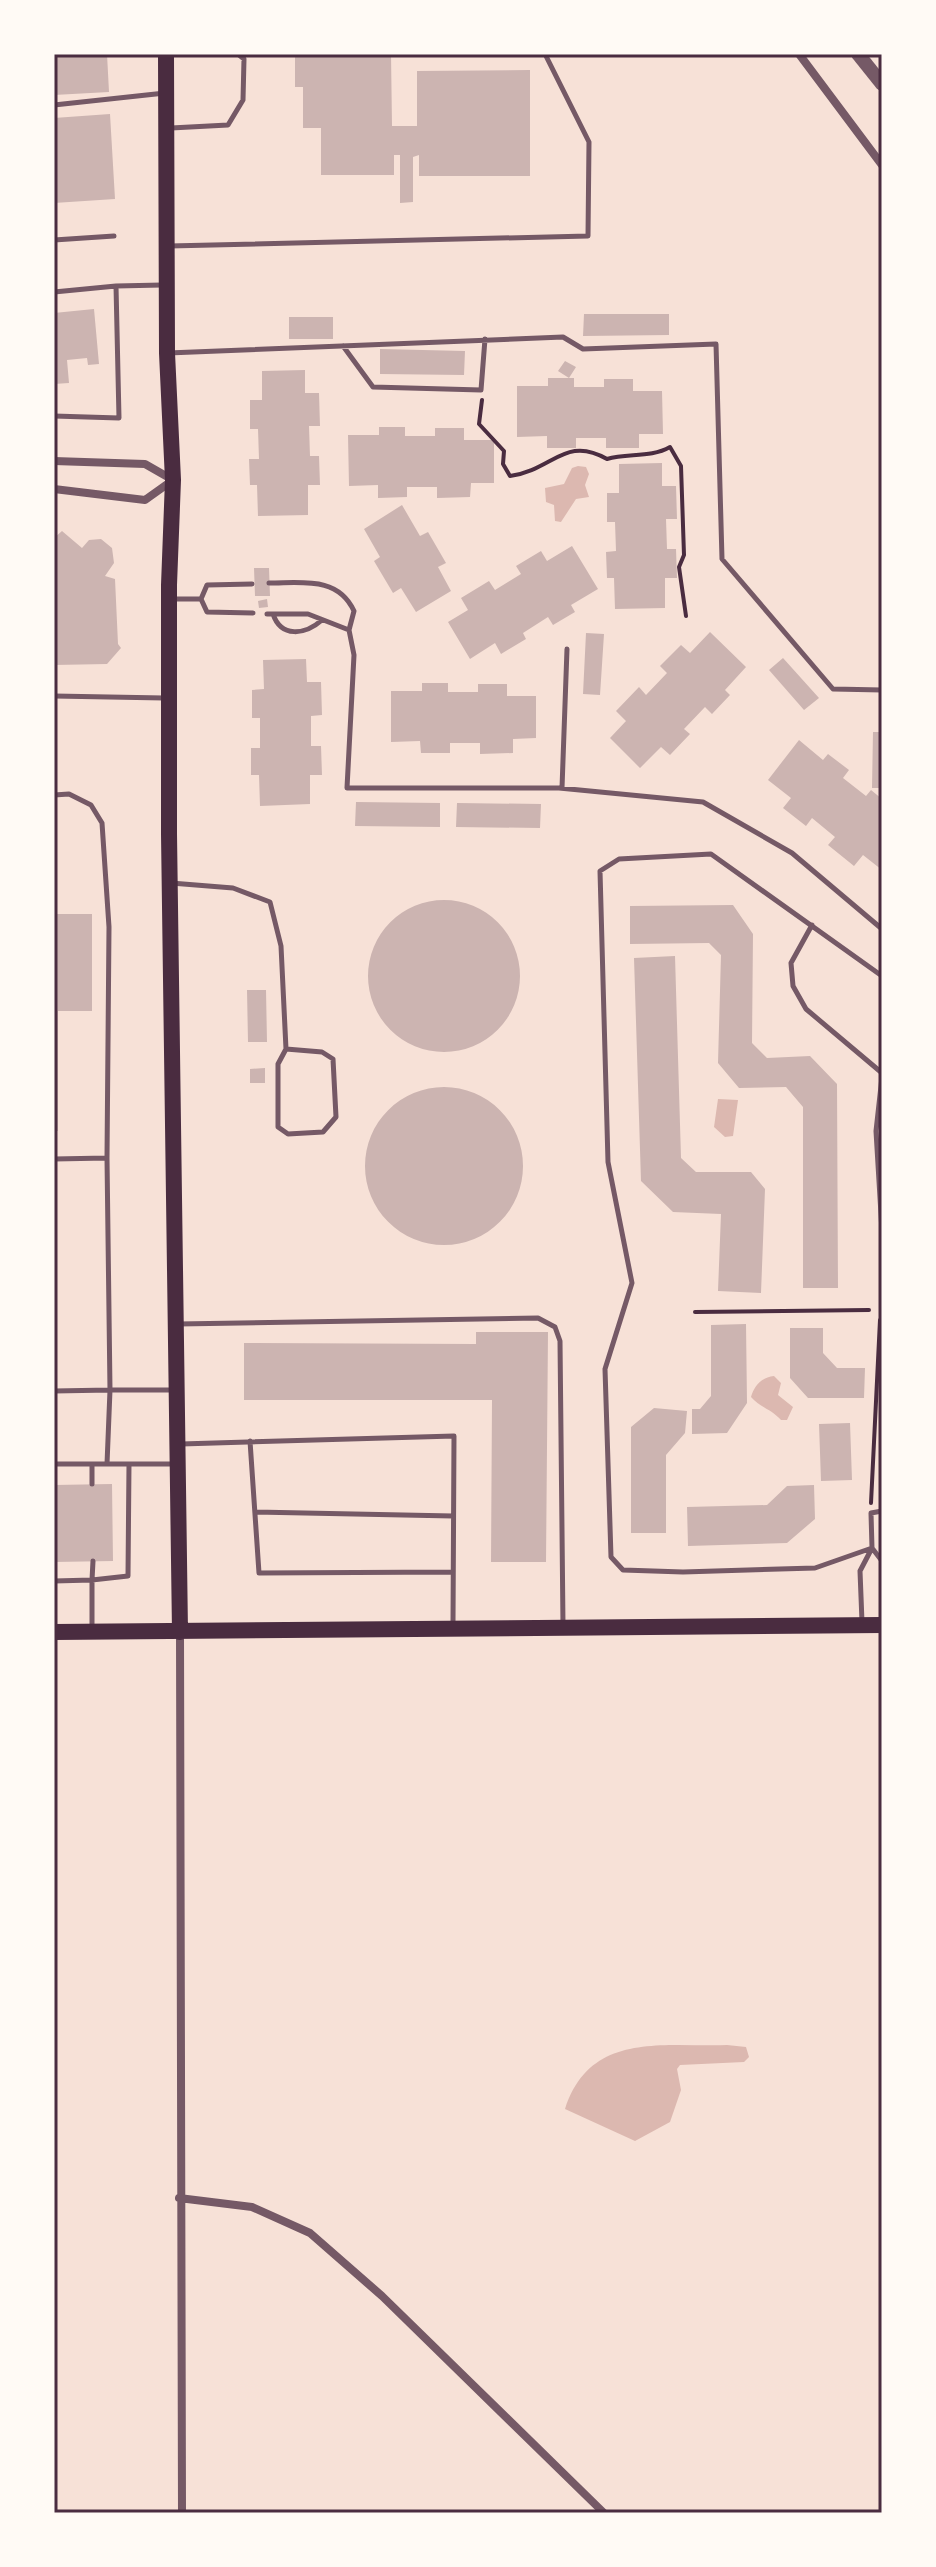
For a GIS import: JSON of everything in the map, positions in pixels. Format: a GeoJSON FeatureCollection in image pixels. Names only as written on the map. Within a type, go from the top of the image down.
{"type":"FeatureCollection","features":[{"type":"Feature","properties":{"kind":"main road"},"geometry":{"type":"LineString","coordinates":[[166,54],[167,353],[173,480],[170,883],[180,1632]]}},
{"type":"Feature","properties":{"kind":"main road"},"geometry":{"type":"LineString","coordinates":[[54,1632],[882,1625]]}},
{"type":"Feature","properties":{"kind":"street"},"geometry":{"type":"LineString","coordinates":[[799,54],[882,165]]}},
{"type":"Feature","properties":{"kind":"street"},"geometry":{"type":"LineString","coordinates":[[858,54],[882,84]]}},
{"type":"Feature","properties":{"kind":"street"},"geometry":{"type":"LineString","coordinates":[[54,461],[145,464],[173,480],[145,500],[54,489]]}},
{"type":"Feature","properties":{"kind":"street"},"geometry":{"type":"LineString","coordinates":[[180,1632],[182,2513]]}},
{"type":"Feature","properties":{"kind":"street"},"geometry":{"type":"LineString","coordinates":[[179,2198],[252,2207],[310,2233],[382,2296],[604,2513]]}},
{"type":"Feature","properties":{"kind":"lane"},"geometry":{"type":"LineString","coordinates":[[166,129],[228,125],[243,100],[244,59],[238,54]]}},
{"type":"Feature","properties":{"kind":"lane"},"geometry":{"type":"LineString","coordinates":[[167,246],[588,236],[589,142],[545,54]]}},
{"type":"Feature","properties":{"kind":"lane"},"geometry":{"type":"LineString","coordinates":[[54,105],[166,93]]}},
{"type":"Feature","properties":{"kind":"lane"},"geometry":{"type":"LineString","coordinates":[[54,240],[114,236]]}},
{"type":"Feature","properties":{"kind":"lane"},"geometry":{"type":"LineString","coordinates":[[54,292],[167,284]]}},
{"type":"Feature","properties":{"kind":"lane"},"geometry":{"type":"LineString","coordinates":[[54,416],[119,418],[116,286]]}},
{"type":"Feature","properties":{"kind":"lane"},"geometry":{"type":"LineString","coordinates":[[167,353],[563,337],[583,349],[716,344],[722,559],[833,689],[882,690]]}},
{"type":"Feature","properties":{"kind":"lane"},"geometry":{"type":"LineString","coordinates":[[343,346],[373,387],[481,390],[485,339]]}},
{"type":"Feature","properties":{"kind":"lane"},"geometry":{"type":"LineString","coordinates":[[703,345],[717,359]]}},
{"type":"Feature","properties":{"kind":"lane"},"geometry":{"type":"LineString","coordinates":[[269,583],[306,582],[335,588],[345,594],[354,611],[349,630],[354,655],[347,788],[562,788],[703,802],[792,853],[882,929]]}},
{"type":"Feature","properties":{"kind":"lane"},"geometry":{"type":"LineString","coordinates":[[252,584],[207,585],[201,599],[207,612],[253,613]]}},
{"type":"Feature","properties":{"kind":"lane"},"geometry":{"type":"LineString","coordinates":[[170,599],[201,599]]}},
{"type":"Feature","properties":{"kind":"lane"},"geometry":{"type":"LineString","coordinates":[[322,620],[305,630],[288,632],[280,628],[270,614],[308,614],[349,630]]}},
{"type":"Feature","properties":{"kind":"lane"},"geometry":{"type":"LineString","coordinates":[[562,788],[567,649]]}},
{"type":"Feature","properties":{"kind":"lane"},"geometry":{"type":"LineString","coordinates":[[54,696],[169,698]]}},
{"type":"Feature","properties":{"kind":"lane"},"geometry":{"type":"LineString","coordinates":[[54,795],[69,794],[91,805],[102,823],[109,927],[107,1158],[110,1390],[107,1464]]}},
{"type":"Feature","properties":{"kind":"lane"},"geometry":{"type":"LineString","coordinates":[[872,1548],[815,1568],[683,1572],[623,1570],[611,1557],[605,1369],[632,1283],[608,1162],[600,871],[619,859],[711,854],[882,976]]}},
{"type":"Feature","properties":{"kind":"lane"},"geometry":{"type":"LineString","coordinates":[[170,883],[233,888],[270,902],[281,946],[286,1049],[278,1064],[278,1127],[288,1134],[323,1132],[336,1117],[333,1059],[322,1052],[286,1049]]}},
{"type":"Feature","properties":{"kind":"lane"},"geometry":{"type":"LineString","coordinates":[[812,925],[791,963],[798,996],[806,1009],[882,1075],[876,1131],[882,1231]]}},
{"type":"Feature","properties":{"kind":"lane"},"geometry":{"type":"LineString","coordinates":[[54,1159],[107,1158]]}},
{"type":"Feature","properties":{"kind":"lane"},"geometry":{"type":"LineString","coordinates":[[881,1310],[882,1254]]}},
{"type":"Feature","properties":{"kind":"lane"},"geometry":{"type":"LineString","coordinates":[[177,1324],[538,1318],[555,1327],[560,1341],[563,1628]]}},
{"type":"Feature","properties":{"kind":"lane"},"geometry":{"type":"LineString","coordinates":[[54,1391],[177,1390]]}},
{"type":"Feature","properties":{"kind":"lane"},"geometry":{"type":"LineString","coordinates":[[178,1444],[454,1436],[453,1629]]}},
{"type":"Feature","properties":{"kind":"lane"},"geometry":{"type":"LineString","coordinates":[[250,1441],[259,1573],[453,1572]]}},
{"type":"Feature","properties":{"kind":"lane"},"geometry":{"type":"LineString","coordinates":[[54,1464],[178,1464]]}},
{"type":"Feature","properties":{"kind":"lane"},"geometry":{"type":"LineString","coordinates":[[92,1464],[92,1484]]}},
{"type":"Feature","properties":{"kind":"lane"},"geometry":{"type":"LineString","coordinates":[[54,1581],[128,1576],[129,1464]]}},
{"type":"Feature","properties":{"kind":"lane"},"geometry":{"type":"LineString","coordinates":[[862,1626],[860,1571],[872,1548],[871,1513],[882,1511]]}},
{"type":"Feature","properties":{"kind":"lane"},"geometry":{"type":"LineString","coordinates":[[255,1512],[453,1516]]}},
{"type":"Feature","properties":{"kind":"lane"},"geometry":{"type":"LineString","coordinates":[[872,1548],[882,1561]]}},
{"type":"Feature","properties":{"kind":"lane"},"geometry":{"type":"LineString","coordinates":[[92,1633],[93,1561]]}},
{"type":"Feature","properties":{"kind":"path"},"geometry":{"type":"LineString","coordinates":[[481,390],[482,414],[479,424],[504,451],[503,464],[510,476],[532,473],[573,448],[586,449],[607,459],[625,454],[660,453],[670,447],[681,466],[684,555],[679,567],[686,616]]}},
{"type":"Feature","properties":{"kind":"path"},"geometry":{"type":"LineString","coordinates":[[695,1312],[881,1310],[871,1513]]}},
{"type":"Feature","properties":{"kind":"shaded area"},"geometry":{"type":"Polygon","coordinates":[[[586,467],[589,474],[585,485],[589,497],[576,499],[561,522],[555,521],[554,505],[546,502],[545,488],[564,484],[572,468],[586,467]]]}},
{"type":"Feature","properties":{"kind":"shaded area"},"geometry":{"type":"Polygon","coordinates":[[[718,1099],[738,1100],[733,1136],[725,1137],[714,1127],[718,1099]]]}},
{"type":"Feature","properties":{"kind":"shaded area"},"geometry":{"type":"Polygon","coordinates":[[[774,1376],[781,1383],[778,1395],[793,1407],[787,1420],[781,1420],[751,1397],[759,1383],[774,1376]]]}},
{"type":"Feature","properties":{"kind":"shaded area"},"geometry":{"type":"Polygon","coordinates":[[[654,2046],[746,2047],[749,2057],[744,2062],[680,2065],[677,2069],[681,2090],[670,2122],[635,2141],[565,2109],[577,2084],[592,2066],[610,2055],[631,2048],[654,2046]]]}},
{"type":"Feature","properties":{"kind":"building"},"geometry":{"type":"Polygon","coordinates":[[[54,54],[107,54],[109,92],[54,95],[54,54]]]}},
{"type":"Feature","properties":{"kind":"building"},"geometry":{"type":"Polygon","coordinates":[[[295,54],[391,54],[392,126],[417,126],[417,71],[530,70],[530,176],[419,176],[419,155],[413,157],[413,202],[400,203],[400,155],[394,155],[394,175],[321,175],[321,128],[303,128],[303,87],[295,87],[295,54]]]}},
{"type":"Feature","properties":{"kind":"building"},"geometry":{"type":"Polygon","coordinates":[[[110,114],[115,199],[54,203],[54,118],[110,114]]]}},
{"type":"Feature","properties":{"kind":"building"},"geometry":{"type":"Polygon","coordinates":[[[94,309],[99,364],[88,365],[87,358],[67,360],[69,383],[54,384],[54,313],[94,309]]]}},
{"type":"Feature","properties":{"kind":"building"},"geometry":{"type":"Polygon","coordinates":[[[584,314],[669,314],[669,335],[583,336],[584,314]]]}},
{"type":"Feature","properties":{"kind":"building"},"geometry":{"type":"Polygon","coordinates":[[[289,317],[333,317],[333,339],[289,339],[289,317]]]}},
{"type":"Feature","properties":{"kind":"building"},"geometry":{"type":"Polygon","coordinates":[[[380,349],[465,351],[464,375],[380,374],[380,349]]]}},
{"type":"Feature","properties":{"kind":"building"},"geometry":{"type":"Polygon","coordinates":[[[565,361],[576,367],[569,378],[558,371],[565,361]]]}},
{"type":"Feature","properties":{"kind":"building"},"geometry":{"type":"Polygon","coordinates":[[[305,370],[305,393],[319,393],[320,426],[309,426],[310,456],[319,456],[320,485],[308,485],[308,515],[258,516],[257,485],[250,485],[249,459],[259,459],[258,429],[250,429],[250,400],[262,400],[262,371],[305,370]]]}},
{"type":"Feature","properties":{"kind":"building"},"geometry":{"type":"Polygon","coordinates":[[[548,378],[574,378],[574,387],[604,387],[604,379],[633,379],[633,391],[662,391],[663,434],[639,434],[639,448],[606,448],[606,438],[576,438],[576,448],[547,448],[547,436],[517,437],[517,386],[548,386],[548,378]]]}},
{"type":"Feature","properties":{"kind":"building"},"geometry":{"type":"Polygon","coordinates":[[[379,427],[405,427],[405,436],[435,436],[435,428],[464,428],[464,440],[494,440],[494,483],[471,483],[470,497],[437,498],[437,487],[407,487],[407,497],[378,498],[378,485],[349,486],[348,435],[379,435],[379,427]]]}},
{"type":"Feature","properties":{"kind":"building"},"geometry":{"type":"Polygon","coordinates":[[[662,463],[662,486],[676,486],[677,519],[666,519],[667,549],[676,549],[677,578],[665,578],[665,608],[615,609],[614,578],[607,578],[606,552],[616,551],[615,522],[607,522],[607,493],[619,493],[619,464],[662,463]]]}},
{"type":"Feature","properties":{"kind":"building"},"geometry":{"type":"Polygon","coordinates":[[[402,505],[420,536],[428,532],[446,563],[438,567],[451,591],[416,612],[401,588],[393,593],[374,561],[380,557],[364,529],[402,505]]]}},
{"type":"Feature","properties":{"kind":"building"},"geometry":{"type":"Polygon","coordinates":[[[62,531],[82,548],[89,540],[101,539],[112,548],[114,563],[105,576],[115,579],[118,644],[121,648],[107,664],[54,665],[54,538],[62,531]]]}},
{"type":"Feature","properties":{"kind":"building"},"geometry":{"type":"Polygon","coordinates":[[[572,546],[598,589],[571,605],[575,612],[553,625],[548,617],[523,633],[526,639],[501,654],[495,643],[470,659],[448,622],[468,610],[461,598],[489,581],[495,590],[521,574],[516,566],[541,551],[547,561],[572,546]]]}},
{"type":"Feature","properties":{"kind":"building"},"geometry":{"type":"Polygon","coordinates":[[[254,568],[269,568],[270,596],[255,596],[254,568]]]}},
{"type":"Feature","properties":{"kind":"building"},"geometry":{"type":"Polygon","coordinates":[[[267,599],[268,607],[259,608],[258,601],[267,599]]]}},
{"type":"Feature","properties":{"kind":"building"},"geometry":{"type":"Polygon","coordinates":[[[710,632],[746,667],[725,690],[730,695],[712,714],[705,707],[684,729],[690,734],[670,755],[661,747],[640,768],[610,738],[626,721],[616,711],[639,687],[646,695],[667,673],[660,666],[681,645],[690,653],[710,632]]]}},
{"type":"Feature","properties":{"kind":"building"},"geometry":{"type":"Polygon","coordinates":[[[586,633],[604,634],[600,695],[583,694],[586,633]]]}},
{"type":"Feature","properties":{"kind":"building"},"geometry":{"type":"Polygon","coordinates":[[[783,658],[819,698],[804,710],[769,670],[783,658]]]}},
{"type":"Feature","properties":{"kind":"building"},"geometry":{"type":"Polygon","coordinates":[[[306,659],[307,682],[321,682],[322,715],[311,716],[311,746],[321,746],[322,775],[310,775],[310,804],[260,806],[259,775],[251,775],[251,748],[260,748],[260,718],[252,718],[252,690],[264,689],[263,660],[306,659]]]}},
{"type":"Feature","properties":{"kind":"building"},"geometry":{"type":"Polygon","coordinates":[[[422,683],[448,683],[448,692],[478,692],[478,684],[507,684],[507,696],[536,696],[536,738],[513,739],[513,753],[480,754],[480,743],[450,743],[450,753],[421,753],[420,741],[391,742],[391,691],[422,691],[422,683]]]}},
{"type":"Feature","properties":{"kind":"building"},"geometry":{"type":"Polygon","coordinates":[[[873,732],[882,732],[882,788],[872,788],[873,732]]]}},
{"type":"Feature","properties":{"kind":"building"},"geometry":{"type":"Polygon","coordinates":[[[799,740],[823,760],[828,754],[849,770],[843,778],[866,796],[871,790],[882,799],[882,870],[863,855],[854,866],[828,845],[835,837],[812,818],[806,826],[783,808],[791,798],[768,780],[799,740]]]}},
{"type":"Feature","properties":{"kind":"building"},"geometry":{"type":"Polygon","coordinates":[[[356,802],[440,803],[440,827],[355,826],[356,802]]]}},
{"type":"Feature","properties":{"kind":"building"},"geometry":{"type":"Polygon","coordinates":[[[457,803],[541,804],[540,828],[456,827],[457,803]]]}},
{"type":"Feature","properties":{"kind":"building"},"geometry":{"type":"Polygon","coordinates":[[[444,900],[473,906],[498,922],[514,947],[520,976],[514,1005],[498,1030],[473,1046],[444,1052],[415,1046],[390,1030],[374,1005],[368,976],[374,947],[390,922],[415,906],[444,900]]]}},
{"type":"Feature","properties":{"kind":"building"},"geometry":{"type":"Polygon","coordinates":[[[733,905],[753,934],[752,1043],[767,1058],[810,1056],[837,1084],[838,1288],[803,1288],[803,1107],[786,1087],[739,1088],[718,1063],[721,955],[709,943],[630,944],[630,906],[733,905]]]}},
{"type":"Feature","properties":{"kind":"building"},"geometry":{"type":"Polygon","coordinates":[[[54,914],[92,914],[92,1011],[58,1011],[58,1131],[54,1131],[54,914]]]}},
{"type":"Feature","properties":{"kind":"building"},"geometry":{"type":"Polygon","coordinates":[[[675,956],[681,1158],[696,1172],[751,1172],[765,1189],[761,1293],[718,1291],[721,1214],[673,1212],[641,1181],[634,958],[675,956]]]}},
{"type":"Feature","properties":{"kind":"building"},"geometry":{"type":"Polygon","coordinates":[[[247,990],[266,990],[267,1042],[248,1042],[247,990]]]}},
{"type":"Feature","properties":{"kind":"building"},"geometry":{"type":"Polygon","coordinates":[[[265,1068],[265,1083],[250,1083],[250,1069],[265,1068]]]}},
{"type":"Feature","properties":{"kind":"building"},"geometry":{"type":"Polygon","coordinates":[[[444,1087],[474,1093],[500,1110],[517,1136],[523,1166],[517,1196],[500,1222],[474,1239],[444,1245],[414,1239],[388,1222],[371,1196],[365,1166],[371,1136],[388,1110],[414,1093],[444,1087]]]}},
{"type":"Feature","properties":{"kind":"building"},"geometry":{"type":"Polygon","coordinates":[[[746,1324],[747,1403],[727,1433],[692,1434],[692,1409],[700,1409],[711,1396],[711,1325],[746,1324]]]}},
{"type":"Feature","properties":{"kind":"building"},"geometry":{"type":"Polygon","coordinates":[[[790,1328],[823,1328],[823,1353],[837,1368],[865,1368],[864,1398],[808,1398],[790,1378],[790,1328]]]}},
{"type":"Feature","properties":{"kind":"building"},"geometry":{"type":"Polygon","coordinates":[[[476,1332],[548,1332],[546,1562],[491,1562],[492,1400],[244,1400],[244,1343],[476,1344],[476,1332]]]}},
{"type":"Feature","properties":{"kind":"building"},"geometry":{"type":"Polygon","coordinates":[[[654,1408],[687,1411],[685,1433],[666,1455],[666,1533],[631,1533],[631,1427],[654,1408]]]}},
{"type":"Feature","properties":{"kind":"building"},"geometry":{"type":"Polygon","coordinates":[[[850,1423],[852,1480],[821,1481],[819,1424],[850,1423]]]}},
{"type":"Feature","properties":{"kind":"building"},"geometry":{"type":"Polygon","coordinates":[[[112,1484],[113,1561],[54,1562],[54,1485],[112,1484]]]}},
{"type":"Feature","properties":{"kind":"building"},"geometry":{"type":"Polygon","coordinates":[[[814,1485],[815,1519],[787,1543],[688,1546],[687,1507],[767,1505],[787,1486],[814,1485]]]}}]}
